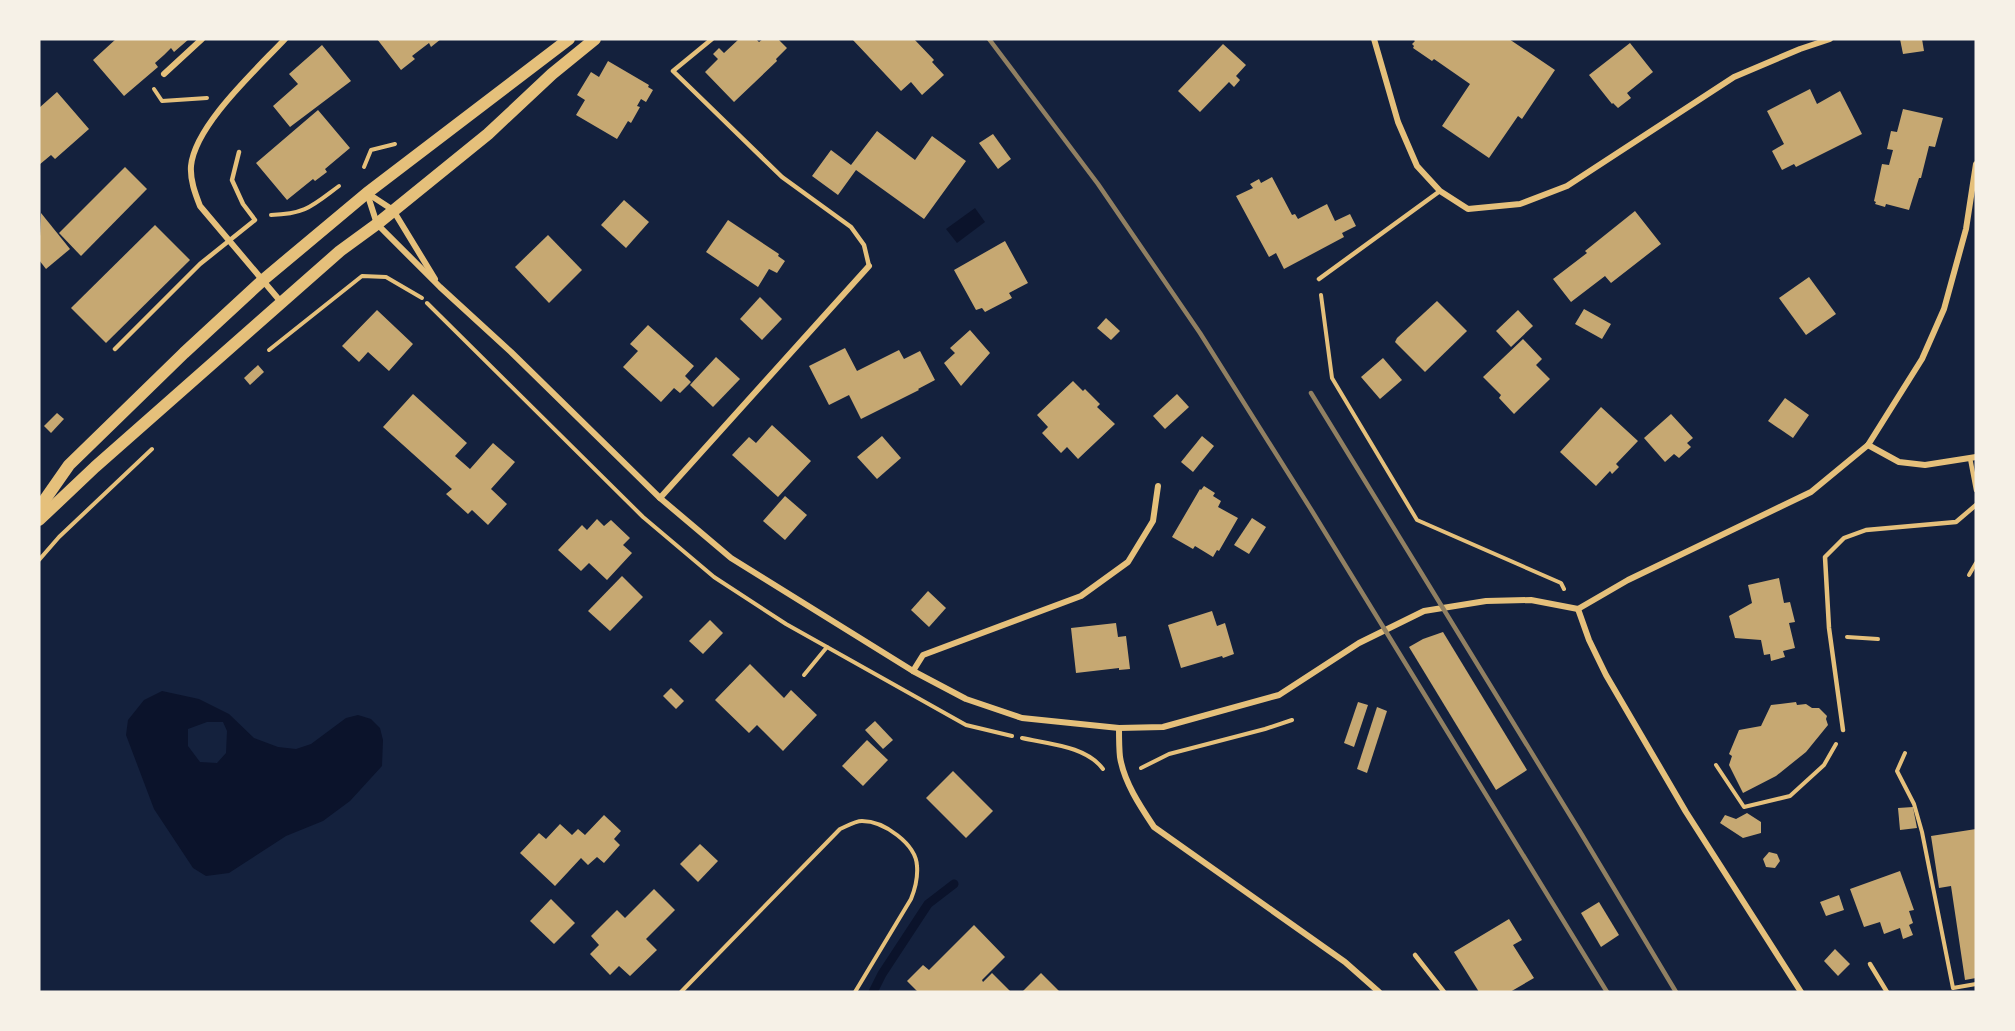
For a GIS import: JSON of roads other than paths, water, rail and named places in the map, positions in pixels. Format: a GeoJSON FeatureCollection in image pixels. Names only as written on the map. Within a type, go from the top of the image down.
{"type":"FeatureCollection","features":[{"type":"Feature","properties":{"kind":"main road"},"geometry":{"type":"LineString","coordinates":[[39,508],[69,465],[263,280],[367,193],[569,39]]}},
{"type":"Feature","properties":{"kind":"main road"},"geometry":{"type":"LineString","coordinates":[[39,520],[95,467],[340,251],[488,134],[552,74],[595,39]]}},
{"type":"Feature","properties":{"kind":"street"},"geometry":{"type":"LineString","coordinates":[[164,74],[202,39]]}},
{"type":"Feature","properties":{"kind":"street"},"geometry":{"type":"LineString","coordinates":[[282,302],[200,206],[193,188],[191,166],[196,145],[225,104],[285,39]]}},
{"type":"Feature","properties":{"kind":"street"},"geometry":{"type":"LineString","coordinates":[[1374,39],[1398,122],[1418,166],[1440,190],[1468,209],[1520,204],[1567,186],[1734,77],[1830,39]]}},
{"type":"Feature","properties":{"kind":"street"},"geometry":{"type":"LineString","coordinates":[[367,193],[377,224],[660,498],[731,558],[913,672],[966,699],[1022,718],[1119,728],[1163,727],[1280,695],[1359,643],[1424,611],[1486,601],[1531,600],[1578,609],[1628,580],[1811,492],[1868,445],[1922,359],[1944,309],[1966,229],[1976,164]]}},
{"type":"Feature","properties":{"kind":"street"},"geometry":{"type":"LineString","coordinates":[[367,193],[393,210],[440,287]]}},
{"type":"Feature","properties":{"kind":"street"},"geometry":{"type":"LineString","coordinates":[[660,498],[869,266]]}},
{"type":"Feature","properties":{"kind":"street"},"geometry":{"type":"LineString","coordinates":[[1868,445],[1899,462],[1925,465],[1973,458]]}},
{"type":"Feature","properties":{"kind":"street"},"geometry":{"type":"LineString","coordinates":[[913,672],[923,655],[1082,596],[1128,562],[1153,520],[1158,486]]}},
{"type":"Feature","properties":{"kind":"street"},"geometry":{"type":"LineString","coordinates":[[1578,609],[1589,640],[1606,675],[1686,812],[1802,992]]}},
{"type":"Feature","properties":{"kind":"street"},"geometry":{"type":"LineString","coordinates":[[1119,728],[1123,770],[1140,806],[1154,827],[1345,962],[1379,992]]}},
{"type":"Feature","properties":{"kind":"lane"},"geometry":{"type":"LineString","coordinates":[[712,39],[673,70],[782,177],[851,227],[864,245],[869,266]]}},
{"type":"Feature","properties":{"kind":"lane"},"geometry":{"type":"LineString","coordinates":[[115,349],[200,264],[255,220],[243,204],[232,180],[239,152]]}},
{"type":"Feature","properties":{"kind":"lane"},"geometry":{"type":"LineString","coordinates":[[1319,279],[1440,190]]}},
{"type":"Feature","properties":{"kind":"lane"},"geometry":{"type":"LineString","coordinates":[[1973,458],[1976,490]]}},
{"type":"Feature","properties":{"kind":"lane"},"geometry":{"type":"LineString","coordinates":[[1843,730],[1831,635],[1825,557],[1844,538],[1866,530],[1956,522],[1976,505]]}},
{"type":"Feature","properties":{"kind":"lane"},"geometry":{"type":"LineString","coordinates":[[1414,955],[1444,992]]}},
{"type":"Feature","properties":{"kind":"lane"},"geometry":{"type":"LineString","coordinates":[[1870,964],[1887,992]]}},
{"type":"Feature","properties":{"kind":"water"},"geometry":{"type":"Polygon","coordinates":[[[975,208],[985,222],[957,243],[946,229],[975,208]]]}},
{"type":"Feature","properties":{"kind":"water"},"geometry":{"type":"Polygon","coordinates":[[[162,691],[199,699],[229,714],[254,738],[278,747],[296,749],[311,744],[346,718],[358,715],[371,719],[380,728],[383,740],[382,766],[350,801],[323,821],[286,836],[229,873],[206,876],[193,868],[154,809],[126,735],[128,720],[144,700],[162,691]],[[207,722],[188,729],[188,746],[200,762],[217,763],[226,753],[227,731],[223,722],[207,722]]]}},
{"type":"Feature","properties":{"kind":"waterway"},"geometry":{"type":"LineString","coordinates":[[873,992],[882,974],[928,904],[954,884]]}},
{"type":"Feature","properties":{"kind":"railway"},"geometry":{"type":"LineString","coordinates":[[989,39],[1098,184],[1200,333],[1607,992]]}},
{"type":"Feature","properties":{"kind":"railway"},"geometry":{"type":"LineString","coordinates":[[1311,393],[1676,992]]}}]}
